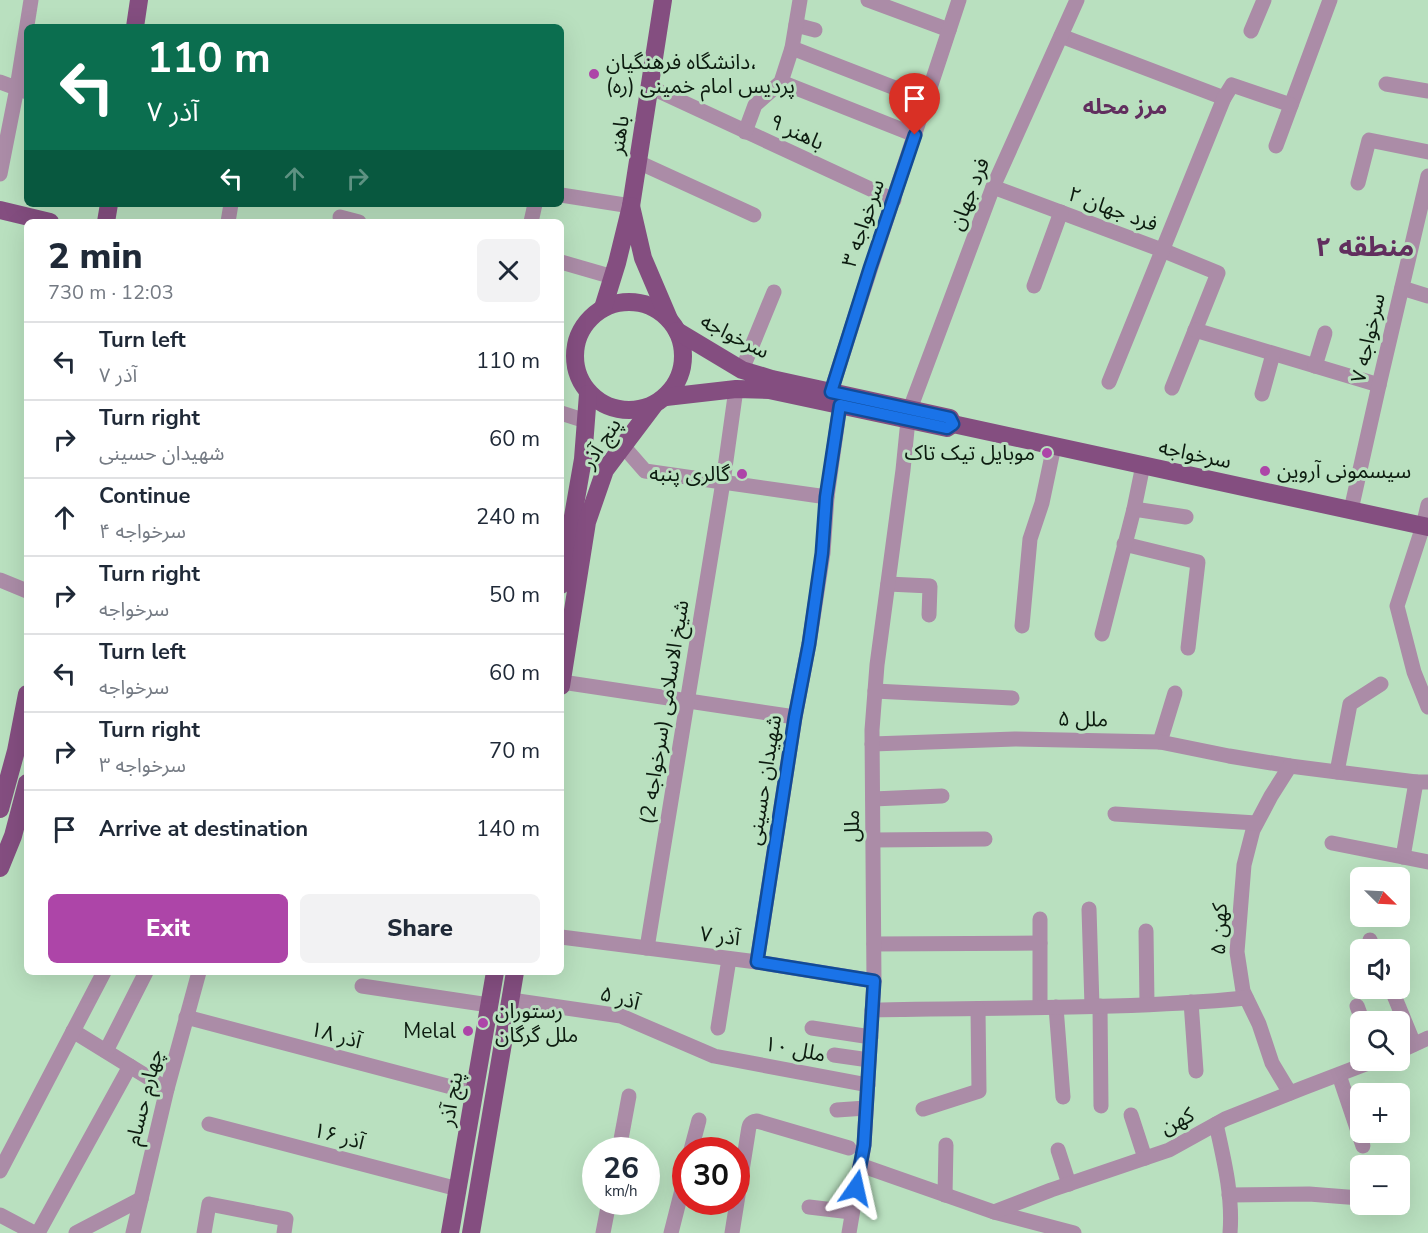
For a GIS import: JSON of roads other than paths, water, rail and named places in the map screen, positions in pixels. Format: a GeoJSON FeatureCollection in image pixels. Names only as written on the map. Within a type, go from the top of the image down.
{"type":"FeatureCollection","features":[{"type":"Feature","properties":{"kind":"main road"},"geometry":{"type":"LineString","coordinates":[[135,24],[139,0]]}},
{"type":"Feature","properties":{"kind":"main road","name":"باهنر"},"geometry":{"type":"LineString","coordinates":[[603,308],[631,206],[663,0]]}},
{"type":"Feature","properties":{"kind":"main road","name":"باهنر"},"geometry":{"type":"LineString","coordinates":[[631,206],[643,258],[673,325]]}},
{"type":"Feature","properties":{"kind":"main road"},"geometry":{"type":"LineString","coordinates":[[0,210],[38,219]]}},
{"type":"Feature","properties":{"kind":"main road"},"geometry":{"type":"LineString","coordinates":[[617,303],[645,304],[658,310],[673,325],[682,344],[681,372],[675,386],[660,401],[640,410],[612,409],[599,403],[580,382],[569,338],[591,316],[603,308],[617,303]]}},
{"type":"Feature","properties":{"kind":"main road","name":"سرخواجه"},"geometry":{"type":"LineString","coordinates":[[673,325],[742,370],[836,398],[1426,527]]}},
{"type":"Feature","properties":{"kind":"main road","name":"سرخواجه"},"geometry":{"type":"LineString","coordinates":[[660,401],[736,389],[769,390],[836,398]]}},
{"type":"Feature","properties":{"kind":"main road","name":"پنج آذر"},"geometry":{"type":"LineString","coordinates":[[564,568],[583,459],[588,393]]}},
{"type":"Feature","properties":{"kind":"main road","name":"پنج آذر"},"geometry":{"type":"LineString","coordinates":[[564,665],[587,522],[605,471],[660,401]]}},
{"type":"Feature","properties":{"kind":"main road"},"geometry":{"type":"LineString","coordinates":[[0,809],[16,751],[24,710]]}},
{"type":"Feature","properties":{"kind":"main road"},"geometry":{"type":"LineString","coordinates":[[0,868],[13,836],[24,794]]}},
{"type":"Feature","properties":{"kind":"main road","name":"پنج آذر"},"geometry":{"type":"LineString","coordinates":[[450,1233],[494,975]]}},
{"type":"Feature","properties":{"kind":"main road","name":"پنج آذر"},"geometry":{"type":"LineString","coordinates":[[471,1233],[515,975]]}},
{"type":"Feature","properties":{"kind":"street"},"geometry":{"type":"LineString","coordinates":[[29,24],[31,0]]}},
{"type":"Feature","properties":{"kind":"street"},"geometry":{"type":"LineString","coordinates":[[745,132],[755,105],[781,82],[792,48],[800,0]]}},
{"type":"Feature","properties":{"kind":"street"},"geometry":{"type":"LineString","coordinates":[[868,0],[949,30]]}},
{"type":"Feature","properties":{"kind":"street","name":"سرخواجه ۳"},"geometry":{"type":"LineString","coordinates":[[826,497],[836,398],[870,268],[959,0]]}},
{"type":"Feature","properties":{"kind":"street","name":"فرد جهان"},"geometry":{"type":"LineString","coordinates":[[909,414],[993,187],[1077,0]]}},
{"type":"Feature","properties":{"kind":"street"},"geometry":{"type":"LineString","coordinates":[[1251,31],[1264,0]]}},
{"type":"Feature","properties":{"kind":"street"},"geometry":{"type":"LineString","coordinates":[[1276,146],[1330,0]]}},
{"type":"Feature","properties":{"kind":"street"},"geometry":{"type":"LineString","coordinates":[[796,25],[814,30]]}},
{"type":"Feature","properties":{"kind":"street"},"geometry":{"type":"LineString","coordinates":[[1061,36],[1224,98]]}},
{"type":"Feature","properties":{"kind":"street"},"geometry":{"type":"LineString","coordinates":[[792,48],[926,100]]}},
{"type":"Feature","properties":{"kind":"street"},"geometry":{"type":"LineString","coordinates":[[0,174],[22,90],[24,70]]}},
{"type":"Feature","properties":{"kind":"street"},"geometry":{"type":"LineString","coordinates":[[0,82],[22,90]]}},
{"type":"Feature","properties":{"kind":"street"},"geometry":{"type":"LineString","coordinates":[[781,82],[915,135]]}},
{"type":"Feature","properties":{"kind":"street"},"geometry":{"type":"LineString","coordinates":[[1386,84],[1428,91]]}},
{"type":"Feature","properties":{"kind":"street"},"geometry":{"type":"LineString","coordinates":[[1109,382],[1224,98],[1232,85],[1291,105]]}},
{"type":"Feature","properties":{"kind":"street","name":"۹ باهنر"},"geometry":{"type":"LineString","coordinates":[[650,87],[894,200]]}},
{"type":"Feature","properties":{"kind":"street"},"geometry":{"type":"LineString","coordinates":[[1358,183],[1369,140],[1428,152]]}},
{"type":"Feature","properties":{"kind":"street"},"geometry":{"type":"LineString","coordinates":[[638,162],[754,215]]}},
{"type":"Feature","properties":{"kind":"street","name":"سرخواجه ۷"},"geometry":{"type":"LineString","coordinates":[[1351,510],[1428,176]]}},
{"type":"Feature","properties":{"kind":"street","name":"۲ فرد جهان"},"geometry":{"type":"LineString","coordinates":[[993,187],[1218,273],[1195,330]]}},
{"type":"Feature","properties":{"kind":"street"},"geometry":{"type":"LineString","coordinates":[[564,195],[631,206]]}},
{"type":"Feature","properties":{"kind":"street"},"geometry":{"type":"LineString","coordinates":[[1034,286],[1061,212]]}},
{"type":"Feature","properties":{"kind":"street"},"geometry":{"type":"LineString","coordinates":[[564,263],[613,277]]}},
{"type":"Feature","properties":{"kind":"street"},"geometry":{"type":"LineString","coordinates":[[1402,288],[1428,296]]}},
{"type":"Feature","properties":{"kind":"street"},"geometry":{"type":"LineString","coordinates":[[742,370],[774,292]]}},
{"type":"Feature","properties":{"kind":"street"},"geometry":{"type":"LineString","coordinates":[[1172,387],[1195,330],[1378,385]]}},
{"type":"Feature","properties":{"kind":"street"},"geometry":{"type":"LineString","coordinates":[[1315,366],[1325,333]]}},
{"type":"Feature","properties":{"kind":"street"},"geometry":{"type":"LineString","coordinates":[[1262,394],[1273,354]]}},
{"type":"Feature","properties":{"kind":"street","name":"شیخ الاسلامی (سرخواجه 2)"},"geometry":{"type":"LineString","coordinates":[[647,948],[736,389]]}},
{"type":"Feature","properties":{"kind":"street"},"geometry":{"type":"LineString","coordinates":[[564,414],[586,421]]}},
{"type":"Feature","properties":{"kind":"street","name":"ملل"},"geometry":{"type":"LineString","coordinates":[[849,1233],[864,1145],[874,981],[872,744],[875,691],[909,414]]}},
{"type":"Feature","properties":{"kind":"street"},"geometry":{"type":"LineString","coordinates":[[1022,626],[1030,538],[1042,503],[1054,446]]}},
{"type":"Feature","properties":{"kind":"street"},"geometry":{"type":"LineString","coordinates":[[624,447],[645,471],[826,497]]}},
{"type":"Feature","properties":{"kind":"street"},"geometry":{"type":"LineString","coordinates":[[1102,634],[1143,465]]}},
{"type":"Feature","properties":{"kind":"street","name":"شهیدان حسینی"},"geometry":{"type":"LineString","coordinates":[[757,962],[795,717],[809,644],[822,553],[826,497]]}},
{"type":"Feature","properties":{"kind":"street"},"geometry":{"type":"LineString","coordinates":[[1428,505],[1426,527],[1397,606],[1414,672],[1428,707]]}},
{"type":"Feature","properties":{"kind":"street"},"geometry":{"type":"LineString","coordinates":[[1134,509],[1186,517]]}},
{"type":"Feature","properties":{"kind":"street"},"geometry":{"type":"LineString","coordinates":[[1124,544],[1198,562],[1188,648]]}},
{"type":"Feature","properties":{"kind":"street"},"geometry":{"type":"LineString","coordinates":[[0,580],[24,590]]}},
{"type":"Feature","properties":{"kind":"street"},"geometry":{"type":"LineString","coordinates":[[888,584],[930,586],[929,615]]}},
{"type":"Feature","properties":{"kind":"street"},"geometry":{"type":"LineString","coordinates":[[564,684],[795,717]]}},
{"type":"Feature","properties":{"kind":"street"},"geometry":{"type":"LineString","coordinates":[[1337,772],[1350,704],[1381,684]]}},
{"type":"Feature","properties":{"kind":"street"},"geometry":{"type":"LineString","coordinates":[[875,691],[1012,698]]}},
{"type":"Feature","properties":{"kind":"street"},"geometry":{"type":"LineString","coordinates":[[1160,742],[1175,693]]}},
{"type":"Feature","properties":{"kind":"street","name":"ملل ۵"},"geometry":{"type":"LineString","coordinates":[[872,744],[1015,739],[1160,742],[1290,766],[1422,782]]}},
{"type":"Feature","properties":{"kind":"street","name":"۵ کهن"},"geometry":{"type":"LineString","coordinates":[[1290,766],[1256,824],[1244,865],[1237,942],[1243,991],[1259,1024],[1272,1063],[1290,1093]]}},
{"type":"Feature","properties":{"kind":"street"},"geometry":{"type":"LineString","coordinates":[[1403,857],[1422,782]]}},
{"type":"Feature","properties":{"kind":"street"},"geometry":{"type":"LineString","coordinates":[[873,799],[942,796]]}},
{"type":"Feature","properties":{"kind":"street"},"geometry":{"type":"LineString","coordinates":[[1115,814],[1256,824]]}},
{"type":"Feature","properties":{"kind":"street"},"geometry":{"type":"LineString","coordinates":[[873,840],[986,839]]}},
{"type":"Feature","properties":{"kind":"street"},"geometry":{"type":"LineString","coordinates":[[1332,843],[1428,862]]}},
{"type":"Feature","properties":{"kind":"street"},"geometry":{"type":"LineString","coordinates":[[1089,909],[1100,1049],[1101,1106]]}},
{"type":"Feature","properties":{"kind":"street"},"geometry":{"type":"LineString","coordinates":[[1040,919],[1040,1007]]}},
{"type":"Feature","properties":{"kind":"street"},"geometry":{"type":"LineString","coordinates":[[1146,931],[1148,1004]]}},
{"type":"Feature","properties":{"kind":"street","name":"آذر ۷"},"geometry":{"type":"LineString","coordinates":[[564,937],[729,958],[874,981]]}},
{"type":"Feature","properties":{"kind":"street"},"geometry":{"type":"LineString","coordinates":[[874,944],[1040,943]]}},
{"type":"Feature","properties":{"kind":"street"},"geometry":{"type":"LineString","coordinates":[[718,1028],[729,958]]}},
{"type":"Feature","properties":{"kind":"street"},"geometry":{"type":"LineString","coordinates":[[0,1171],[102,975]]}},
{"type":"Feature","properties":{"kind":"street"},"geometry":{"type":"LineString","coordinates":[[106,1051],[144,975]]}},
{"type":"Feature","properties":{"kind":"street","name":"چهارم حسام"},"geometry":{"type":"LineString","coordinates":[[133,1233],[198,975]]}},
{"type":"Feature","properties":{"kind":"street"},"geometry":{"type":"LineString","coordinates":[[362,986],[489,1005]]}},
{"type":"Feature","properties":{"kind":"street"},"geometry":{"type":"LineString","coordinates":[[872,1010],[1096,1006],[1246,998]]}},
{"type":"Feature","properties":{"kind":"street"},"geometry":{"type":"LineString","coordinates":[[1397,999],[1421,1041]]}},
{"type":"Feature","properties":{"kind":"street","name":"آذر ۵"},"geometry":{"type":"LineString","coordinates":[[511,1000],[621,1016],[714,1056]]}},
{"type":"Feature","properties":{"kind":"street"},"geometry":{"type":"LineString","coordinates":[[1191,1002],[1196,1071]]}},
{"type":"Feature","properties":{"kind":"street"},"geometry":{"type":"LineString","coordinates":[[1358,1006],[1360,1011]]}},
{"type":"Feature","properties":{"kind":"street"},"geometry":{"type":"LineString","coordinates":[[1056,1007],[1063,1097]]}},
{"type":"Feature","properties":{"kind":"street"},"geometry":{"type":"LineString","coordinates":[[923,1109],[979,1091],[978,1009]]}},
{"type":"Feature","properties":{"kind":"street","name":"۱۸ آذر"},"geometry":{"type":"LineString","coordinates":[[186,1017],[474,1093]]}},
{"type":"Feature","properties":{"kind":"street"},"geometry":{"type":"LineString","coordinates":[[812,1028],[871,1038]]}},
{"type":"Feature","properties":{"kind":"street"},"geometry":{"type":"LineString","coordinates":[[73,1031],[168,1089]]}},
{"type":"Feature","properties":{"kind":"street"},"geometry":{"type":"LineString","coordinates":[[834,1055],[869,1060]]}},
{"type":"Feature","properties":{"kind":"street","name":"۱۰ ملل"},"geometry":{"type":"LineString","coordinates":[[714,1056],[868,1085]]}},
{"type":"Feature","properties":{"kind":"street"},"geometry":{"type":"LineString","coordinates":[[0,1215],[36,1233],[130,1066]]}},
{"type":"Feature","properties":{"kind":"street","name":"کهن"},"geometry":{"type":"LineString","coordinates":[[994,1212],[1169,1150],[1226,1119],[1350,1071]]}},
{"type":"Feature","properties":{"kind":"street"},"geometry":{"type":"LineString","coordinates":[[1339,1075],[1363,1146]]}},
{"type":"Feature","properties":{"kind":"street"},"geometry":{"type":"LineString","coordinates":[[621,1137],[629,1096]]}},
{"type":"Feature","properties":{"kind":"street"},"geometry":{"type":"LineString","coordinates":[[837,1110],[866,1108]]}},
{"type":"Feature","properties":{"kind":"street"},"geometry":{"type":"LineString","coordinates":[[1131,1115],[1145,1158]]}},
{"type":"Feature","properties":{"kind":"street"},"geometry":{"type":"LineString","coordinates":[[694,1137],[699,1120]]}},
{"type":"Feature","properties":{"kind":"street"},"geometry":{"type":"LineString","coordinates":[[732,1233],[749,1124],[757,1121],[849,1148]]}},
{"type":"Feature","properties":{"kind":"street","name":"۱۶ آذر"},"geometry":{"type":"LineString","coordinates":[[209,1124],[458,1189]]}},
{"type":"Feature","properties":{"kind":"street"},"geometry":{"type":"LineString","coordinates":[[1216,1125],[1226,1167],[1231,1217],[1230,1233]]}},
{"type":"Feature","properties":{"kind":"street"},"geometry":{"type":"LineString","coordinates":[[945,1195],[946,1145]]}},
{"type":"Feature","properties":{"kind":"street"},"geometry":{"type":"LineString","coordinates":[[1058,1150],[1069,1184]]}},
{"type":"Feature","properties":{"kind":"street"},"geometry":{"type":"LineString","coordinates":[[860,1165],[1046,1229],[1074,1233]]}},
{"type":"Feature","properties":{"kind":"street"},"geometry":{"type":"LineString","coordinates":[[1228,1195],[1309,1194],[1350,1197]]}},
{"type":"Feature","properties":{"kind":"street"},"geometry":{"type":"LineString","coordinates":[[76,1233],[141,1199]]}},
{"type":"Feature","properties":{"kind":"street"},"geometry":{"type":"LineString","coordinates":[[204,1233],[209,1204],[285,1226]]}},
{"type":"Feature","properties":{"kind":"street"},"geometry":{"type":"LineString","coordinates":[[809,1207],[851,1212]]}},
{"type":"Feature","properties":{"kind":"street"},"geometry":{"type":"LineString","coordinates":[[603,1233],[606,1215]]}},
{"type":"Feature","properties":{"kind":"street"},"geometry":{"type":"LineString","coordinates":[[671,1233],[676,1215]]}},
{"type":"Feature","properties":{"kind":"place","name":"دانشگاه فرهنگیان، پردیس امام خمینی (ره)"},"geometry":{"type":"Point","coordinates":[594,74]}},
{"type":"Feature","properties":{"kind":"place","name":"موبایل تیک تاک"},"geometry":{"type":"Point","coordinates":[1047,453]}},
{"type":"Feature","properties":{"kind":"place","name":"سیسمونی آروین"},"geometry":{"type":"Point","coordinates":[1265,471]}},
{"type":"Feature","properties":{"kind":"place","name":"گالری پنبه"},"geometry":{"type":"Point","coordinates":[742,474]}},
{"type":"Feature","properties":{"kind":"place","name":"رستوران ملل گرگان"},"geometry":{"type":"Point","coordinates":[483,1023]}},
{"type":"Feature","properties":{"kind":"place","name":"Melal"},"geometry":{"type":"Point","coordinates":[468,1031]}},
{"type":"Feature","properties":{"kind":"district","name":"مرز محله"},"geometry":{"type":"Point","coordinates":[1125,106]}},
{"type":"Feature","properties":{"kind":"district","name":"منطقه ۲"},"geometry":{"type":"Point","coordinates":[1365,247]}}]}
